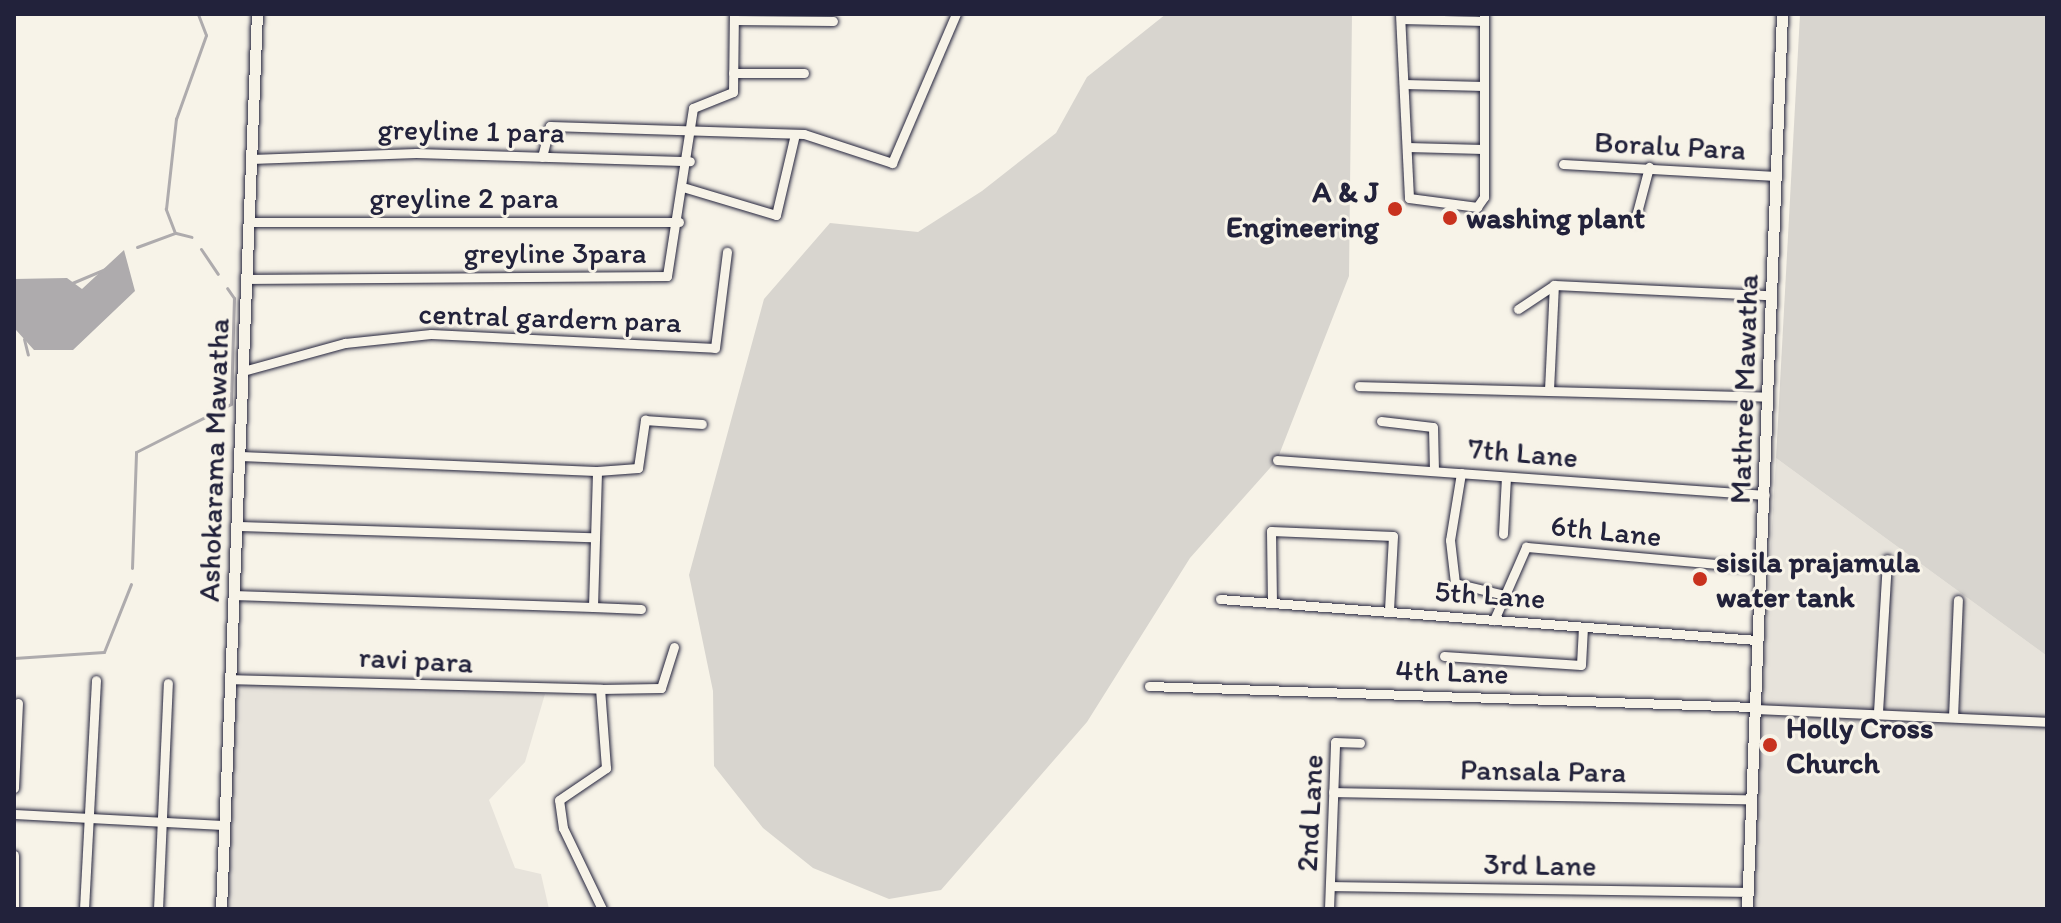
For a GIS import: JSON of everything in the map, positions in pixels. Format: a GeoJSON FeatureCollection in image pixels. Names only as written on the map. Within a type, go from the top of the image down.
{"type":"FeatureCollection","features":[{"type":"Feature","properties":{"kind":"street","name":"Ashokarama Mawatha"},"geometry":{"type":"LineString","coordinates":[[221,909],[257,14]]}},
{"type":"Feature","properties":{"kind":"street"},"geometry":{"type":"LineString","coordinates":[[542,157],[545,127],[795,134],[892,163],[956,14]]}},
{"type":"Feature","properties":{"kind":"street","name":"Mathree Mawatha"},"geometry":{"type":"LineString","coordinates":[[1747,909],[1782,14]]}},
{"type":"Feature","properties":{"kind":"street"},"geometry":{"type":"LineString","coordinates":[[804,73],[733,73],[734,17],[833,21]]}},
{"type":"Feature","properties":{"kind":"street"},"geometry":{"type":"LineString","coordinates":[[1401,17],[1484,18],[1482,205],[1414,203],[1407,147],[1401,17]]}},
{"type":"Feature","properties":{"kind":"street","name":"greyline 3para"},"geometry":{"type":"LineString","coordinates":[[246,279],[667,276],[695,131],[693,108],[733,92],[733,73]]}},
{"type":"Feature","properties":{"kind":"street"},"geometry":{"type":"LineString","coordinates":[[1404,84],[1484,86]]}},
{"type":"Feature","properties":{"kind":"street"},"geometry":{"type":"LineString","coordinates":[[686,188],[776,215],[795,134]]}},
{"type":"Feature","properties":{"kind":"street"},"geometry":{"type":"LineString","coordinates":[[1407,147],[1483,149]]}},
{"type":"Feature","properties":{"kind":"street","name":"greyline 1 para"},"geometry":{"type":"LineString","coordinates":[[251,159],[542,157],[690,161]]}},
{"type":"Feature","properties":{"kind":"street","name":"Boralu Para"},"geometry":{"type":"LineString","coordinates":[[1563,164],[1776,176]]}},
{"type":"Feature","properties":{"kind":"street"},"geometry":{"type":"LineString","coordinates":[[1635,220],[1649,167]]}},
{"type":"Feature","properties":{"kind":"street","name":"greyline 2 para"},"geometry":{"type":"LineString","coordinates":[[248,222],[679,222]]}},
{"type":"Feature","properties":{"kind":"street","name":"central gardern para"},"geometry":{"type":"LineString","coordinates":[[243,371],[345,343],[431,334],[715,348],[727,252]]}},
{"type":"Feature","properties":{"kind":"street"},"geometry":{"type":"LineString","coordinates":[[1549,390],[1554,285]]}},
{"type":"Feature","properties":{"kind":"street"},"geometry":{"type":"LineString","coordinates":[[1518,309],[1554,285],[1770,295]]}},
{"type":"Feature","properties":{"kind":"street"},"geometry":{"type":"LineString","coordinates":[[1359,386],[1766,397]]}},
{"type":"Feature","properties":{"kind":"street"},"geometry":{"type":"LineString","coordinates":[[239,456],[597,471],[638,468],[645,420],[702,424]]}},
{"type":"Feature","properties":{"kind":"street"},"geometry":{"type":"LineString","coordinates":[[1381,421],[1433,427],[1434,470]]}},
{"type":"Feature","properties":{"kind":"street","name":"7th Lane"},"geometry":{"type":"LineString","coordinates":[[1277,460],[1765,495]]}},
{"type":"Feature","properties":{"kind":"street"},"geometry":{"type":"LineString","coordinates":[[593,607],[597,471]]}},
{"type":"Feature","properties":{"kind":"street"},"geometry":{"type":"LineString","coordinates":[[1461,473],[1450,540],[1455,583],[1500,594]]}},
{"type":"Feature","properties":{"kind":"street"},"geometry":{"type":"LineString","coordinates":[[1503,534],[1506,477]]}},
{"type":"Feature","properties":{"kind":"street"},"geometry":{"type":"LineString","coordinates":[[236,526],[595,537]]}},
{"type":"Feature","properties":{"kind":"street"},"geometry":{"type":"LineString","coordinates":[[1272,603],[1271,531],[1393,536],[1389,611]]}},
{"type":"Feature","properties":{"kind":"street","name":"6th Lane"},"geometry":{"type":"LineString","coordinates":[[1494,620],[1500,594],[1526,547],[1761,568]]}},
{"type":"Feature","properties":{"kind":"street"},"geometry":{"type":"LineString","coordinates":[[1878,712],[1887,559]]}},
{"type":"Feature","properties":{"kind":"street"},"geometry":{"type":"LineString","coordinates":[[233,595],[641,609]]}},
{"type":"Feature","properties":{"kind":"street","name":"5th Lane"},"geometry":{"type":"LineString","coordinates":[[1220,599],[1756,640]]}},
{"type":"Feature","properties":{"kind":"street"},"geometry":{"type":"LineString","coordinates":[[1953,717],[1958,600]]}},
{"type":"Feature","properties":{"kind":"street"},"geometry":{"type":"LineString","coordinates":[[1444,656],[1581,665],[1583,627]]}},
{"type":"Feature","properties":{"kind":"street","name":"ravi para"},"geometry":{"type":"LineString","coordinates":[[229,679],[661,688],[674,647]]}},
{"type":"Feature","properties":{"kind":"street"},"geometry":{"type":"LineString","coordinates":[[84,909],[96,680]]}},
{"type":"Feature","properties":{"kind":"street"},"geometry":{"type":"LineString","coordinates":[[158,909],[168,683]]}},
{"type":"Feature","properties":{"kind":"street","name":"4th Lane"},"geometry":{"type":"LineString","coordinates":[[1149,686],[1878,712],[2047,722]]}},
{"type":"Feature","properties":{"kind":"street"},"geometry":{"type":"LineString","coordinates":[[600,689],[606,768],[559,800],[558,809],[602,909]]}},
{"type":"Feature","properties":{"kind":"street"},"geometry":{"type":"LineString","coordinates":[[14,788],[18,703]]}},
{"type":"Feature","properties":{"kind":"street","name":"2nd Lane"},"geometry":{"type":"LineString","coordinates":[[1329,909],[1335,742],[1360,743]]}},
{"type":"Feature","properties":{"kind":"street","name":"Pansala Para"},"geometry":{"type":"LineString","coordinates":[[1333,792],[1752,799]]}},
{"type":"Feature","properties":{"kind":"street"},"geometry":{"type":"LineString","coordinates":[[14,814],[223,825]]}},
{"type":"Feature","properties":{"kind":"street"},"geometry":{"type":"LineString","coordinates":[[14,855],[14,909]]}},
{"type":"Feature","properties":{"kind":"street","name":"3rd Lane"},"geometry":{"type":"LineString","coordinates":[[1330,886],[1748,892]]}},
{"type":"Feature","properties":{"kind":"shaded area"},"geometry":{"type":"Polygon","coordinates":[[[1166,14],[1352,14],[1349,276],[1277,460],[1190,558],[1087,722],[941,890],[889,899],[813,868],[763,828],[714,766],[713,691],[689,575],[764,299],[830,223],[918,232],[982,191],[1056,133],[1087,77],[1166,14]]]}},
{"type":"Feature","properties":{"kind":"shaded area"},"geometry":{"type":"Polygon","coordinates":[[[1800,14],[2047,14],[2047,656],[1776,458],[1800,14]]]}},
{"type":"Feature","properties":{"kind":"shaded area"},"geometry":{"type":"Polygon","coordinates":[[[124,250],[135,291],[73,350],[34,350],[16,330],[14,279],[67,278],[82,289],[124,250]]]}},
{"type":"Feature","properties":{"kind":"shaded area"},"geometry":{"type":"Polygon","coordinates":[[[1776,458],[2047,656],[2047,909],[1750,909],[1776,458]]]}},
{"type":"Feature","properties":{"kind":"shaded area"},"geometry":{"type":"Polygon","coordinates":[[[234,680],[545,694],[525,762],[489,800],[515,868],[541,874],[549,909],[226,909],[234,680]]]}},
{"type":"Feature","properties":{"kind":"waterway"},"geometry":{"type":"LineString","coordinates":[[137,247],[175,233],[166,209],[176,119],[206,35],[198,14]]}},
{"type":"Feature","properties":{"kind":"waterway"},"geometry":{"type":"LineString","coordinates":[[176,233],[192,237]]}},
{"type":"Feature","properties":{"kind":"waterway"},"geometry":{"type":"LineString","coordinates":[[201,249],[218,274]]}},
{"type":"Feature","properties":{"kind":"waterway"},"geometry":{"type":"LineString","coordinates":[[72,283],[108,268]]}},
{"type":"Feature","properties":{"kind":"waterway"},"geometry":{"type":"LineString","coordinates":[[132,568],[136,452],[231,404],[234,298],[227,288]]}},
{"type":"Feature","properties":{"kind":"waterway"},"geometry":{"type":"LineString","coordinates":[[24,339],[28,355]]}},
{"type":"Feature","properties":{"kind":"waterway"},"geometry":{"type":"LineString","coordinates":[[14,658],[104,652],[131,584]]}},
{"type":"Feature","properties":{"kind":"place","name":"A & J Engineering"},"geometry":{"type":"Point","coordinates":[1395,209]}},
{"type":"Feature","properties":{"kind":"place","name":"washing plant"},"geometry":{"type":"Point","coordinates":[1450,218]}},
{"type":"Feature","properties":{"kind":"place","name":"sisila prajamula water tank"},"geometry":{"type":"Point","coordinates":[1700,579]}},
{"type":"Feature","properties":{"kind":"place","name":"Holly Cross Church"},"geometry":{"type":"Point","coordinates":[1770,745]}}]}
